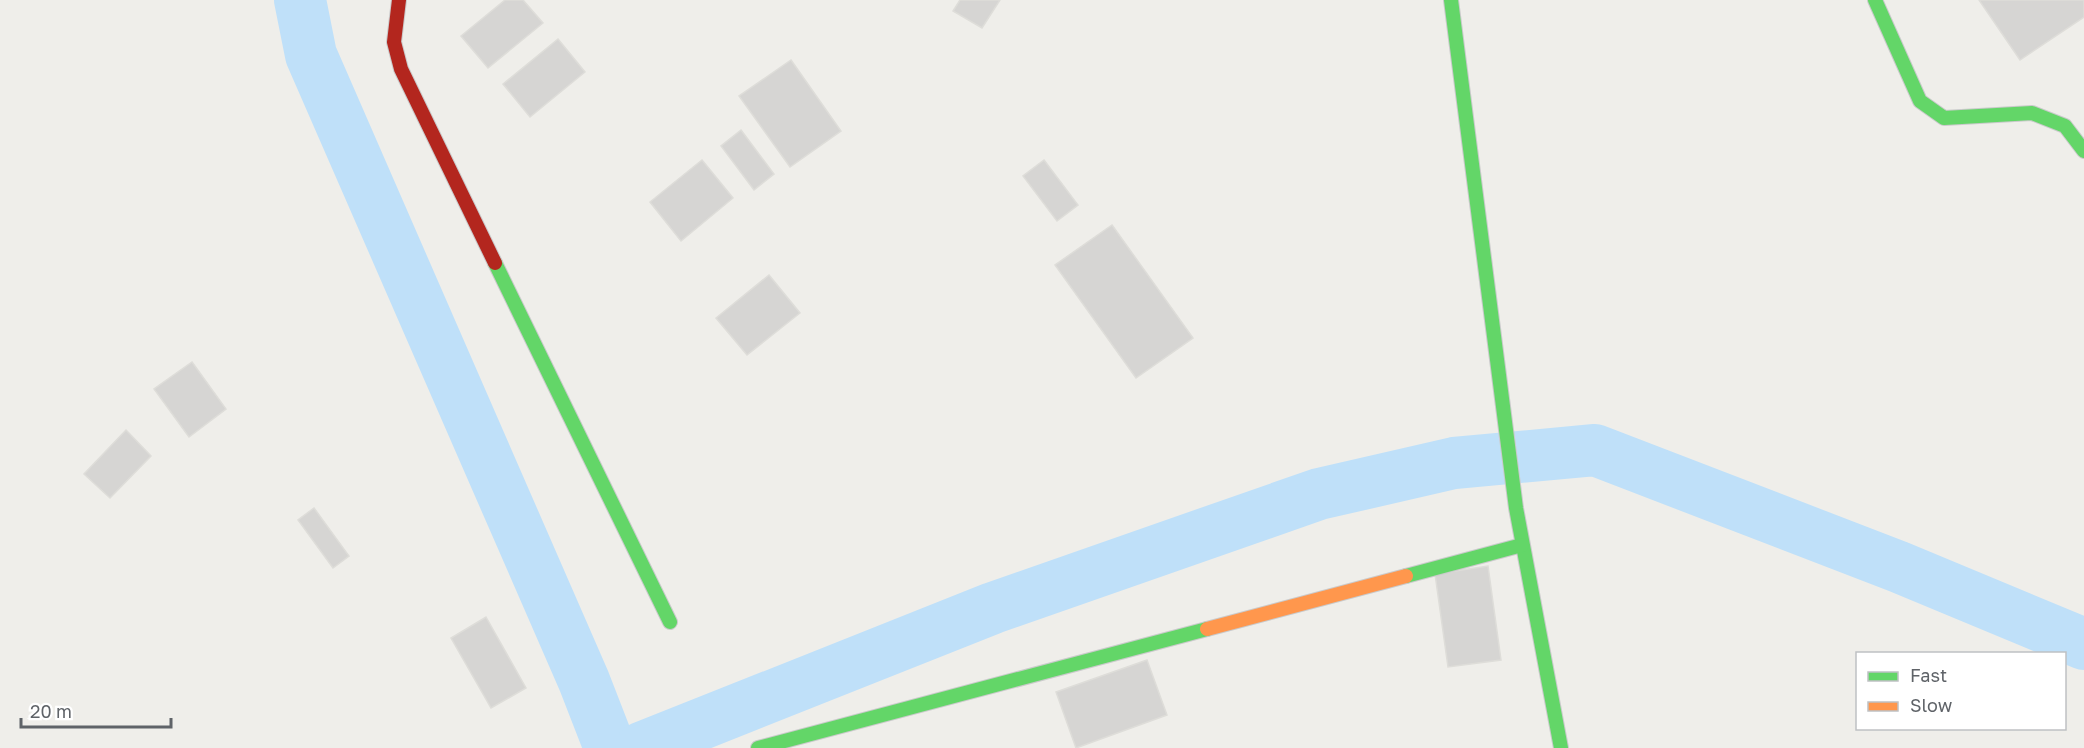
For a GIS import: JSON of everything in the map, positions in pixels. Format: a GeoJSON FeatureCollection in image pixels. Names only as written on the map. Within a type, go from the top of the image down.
{"type":"FeatureCollection","features":[{"type":"Feature","properties":{"kind":"street"},"geometry":{"type":"LineString","coordinates":[[399,0],[394,42],[401,69],[670,622]]}},
{"type":"Feature","properties":{"kind":"street"},"geometry":{"type":"LineString","coordinates":[[1451,0],[1516,508],[1561,748]]}},
{"type":"Feature","properties":{"kind":"street"},"geometry":{"type":"LineString","coordinates":[[1875,0],[1920,101],[1944,118],[2032,113],[2065,126],[2084,151]]}},
{"type":"Feature","properties":{"kind":"street"},"geometry":{"type":"LineString","coordinates":[[763,747],[1522,545]]}},
{"type":"Feature","properties":{"kind":"building"},"geometry":{"type":"Polygon","coordinates":[[[505,0],[523,0],[543,23],[488,68],[461,36],[505,0]]]}},
{"type":"Feature","properties":{"kind":"building"},"geometry":{"type":"Polygon","coordinates":[[[960,0],[1000,0],[982,28],[953,11],[960,0]]]}},
{"type":"Feature","properties":{"kind":"building"},"geometry":{"type":"Polygon","coordinates":[[[1979,0],[2084,0],[2084,17],[2020,60],[1979,0]]]}},
{"type":"Feature","properties":{"kind":"building"},"geometry":{"type":"Polygon","coordinates":[[[558,39],[585,72],[530,117],[503,84],[558,39]]]}},
{"type":"Feature","properties":{"kind":"building"},"geometry":{"type":"Polygon","coordinates":[[[791,60],[841,131],[790,167],[739,96],[791,60]]]}},
{"type":"Feature","properties":{"kind":"building"},"geometry":{"type":"Polygon","coordinates":[[[741,130],[774,174],[754,190],[721,146],[741,130]]]}},
{"type":"Feature","properties":{"kind":"building"},"geometry":{"type":"Polygon","coordinates":[[[702,160],[733,198],[681,241],[650,202],[702,160]]]}},
{"type":"Feature","properties":{"kind":"building"},"geometry":{"type":"Polygon","coordinates":[[[1044,160],[1078,205],[1057,221],[1023,176],[1044,160]]]}},
{"type":"Feature","properties":{"kind":"building"},"geometry":{"type":"Polygon","coordinates":[[[1112,225],[1193,338],[1136,378],[1055,265],[1112,225]]]}},
{"type":"Feature","properties":{"kind":"building"},"geometry":{"type":"Polygon","coordinates":[[[769,275],[800,313],[747,355],[716,318],[769,275]]]}},
{"type":"Feature","properties":{"kind":"building"},"geometry":{"type":"Polygon","coordinates":[[[192,362],[226,409],[189,437],[154,389],[192,362]]]}},
{"type":"Feature","properties":{"kind":"building"},"geometry":{"type":"Polygon","coordinates":[[[126,430],[151,456],[110,498],[84,474],[126,430]]]}},
{"type":"Feature","properties":{"kind":"building"},"geometry":{"type":"Polygon","coordinates":[[[314,508],[349,556],[333,568],[298,520],[314,508]]]}},
{"type":"Feature","properties":{"kind":"building"},"geometry":{"type":"Polygon","coordinates":[[[1488,566],[1501,660],[1448,667],[1435,574],[1488,566]]]}},
{"type":"Feature","properties":{"kind":"building"},"geometry":{"type":"Polygon","coordinates":[[[486,617],[526,688],[491,708],[451,638],[486,617]]]}},
{"type":"Feature","properties":{"kind":"building"},"geometry":{"type":"Polygon","coordinates":[[[1147,660],[1167,715],[1076,748],[1056,692],[1147,660]]]}},
{"type":"Feature","properties":{"kind":"waterway"},"geometry":{"type":"LineString","coordinates":[[300,0],[311,55],[584,681],[610,748]]}},
{"type":"Feature","properties":{"kind":"waterway"},"geometry":{"type":"LineString","coordinates":[[641,748],[993,608],[1319,494],[1454,463],[1595,450],[1899,567],[2084,644]]}},
{"type":"Feature","properties":{"kind":"traffic: fast"},"geometry":{"type":"LineString","coordinates":[[1451,0],[1516,508],[1561,748]]}},
{"type":"Feature","properties":{"kind":"traffic: fast"},"geometry":{"type":"LineString","coordinates":[[1875,0],[1920,101],[1944,118],[2032,113],[2065,126],[2084,151]]}},
{"type":"Feature","properties":{"kind":"traffic: fast"},"geometry":{"type":"LineString","coordinates":[[495,263],[670,622]]}},
{"type":"Feature","properties":{"kind":"traffic: fast"},"geometry":{"type":"LineString","coordinates":[[1406,576],[1522,545]]}},
{"type":"Feature","properties":{"kind":"traffic: fast"},"geometry":{"type":"LineString","coordinates":[[758,748],[1207,629]]}},
{"type":"Feature","properties":{"kind":"traffic: slow"},"geometry":{"type":"LineString","coordinates":[[1207,629],[1406,576]]}},
{"type":"Feature","properties":{"kind":"traffic: jam"},"geometry":{"type":"LineString","coordinates":[[399,0],[394,42],[401,69],[495,263]]}}]}
